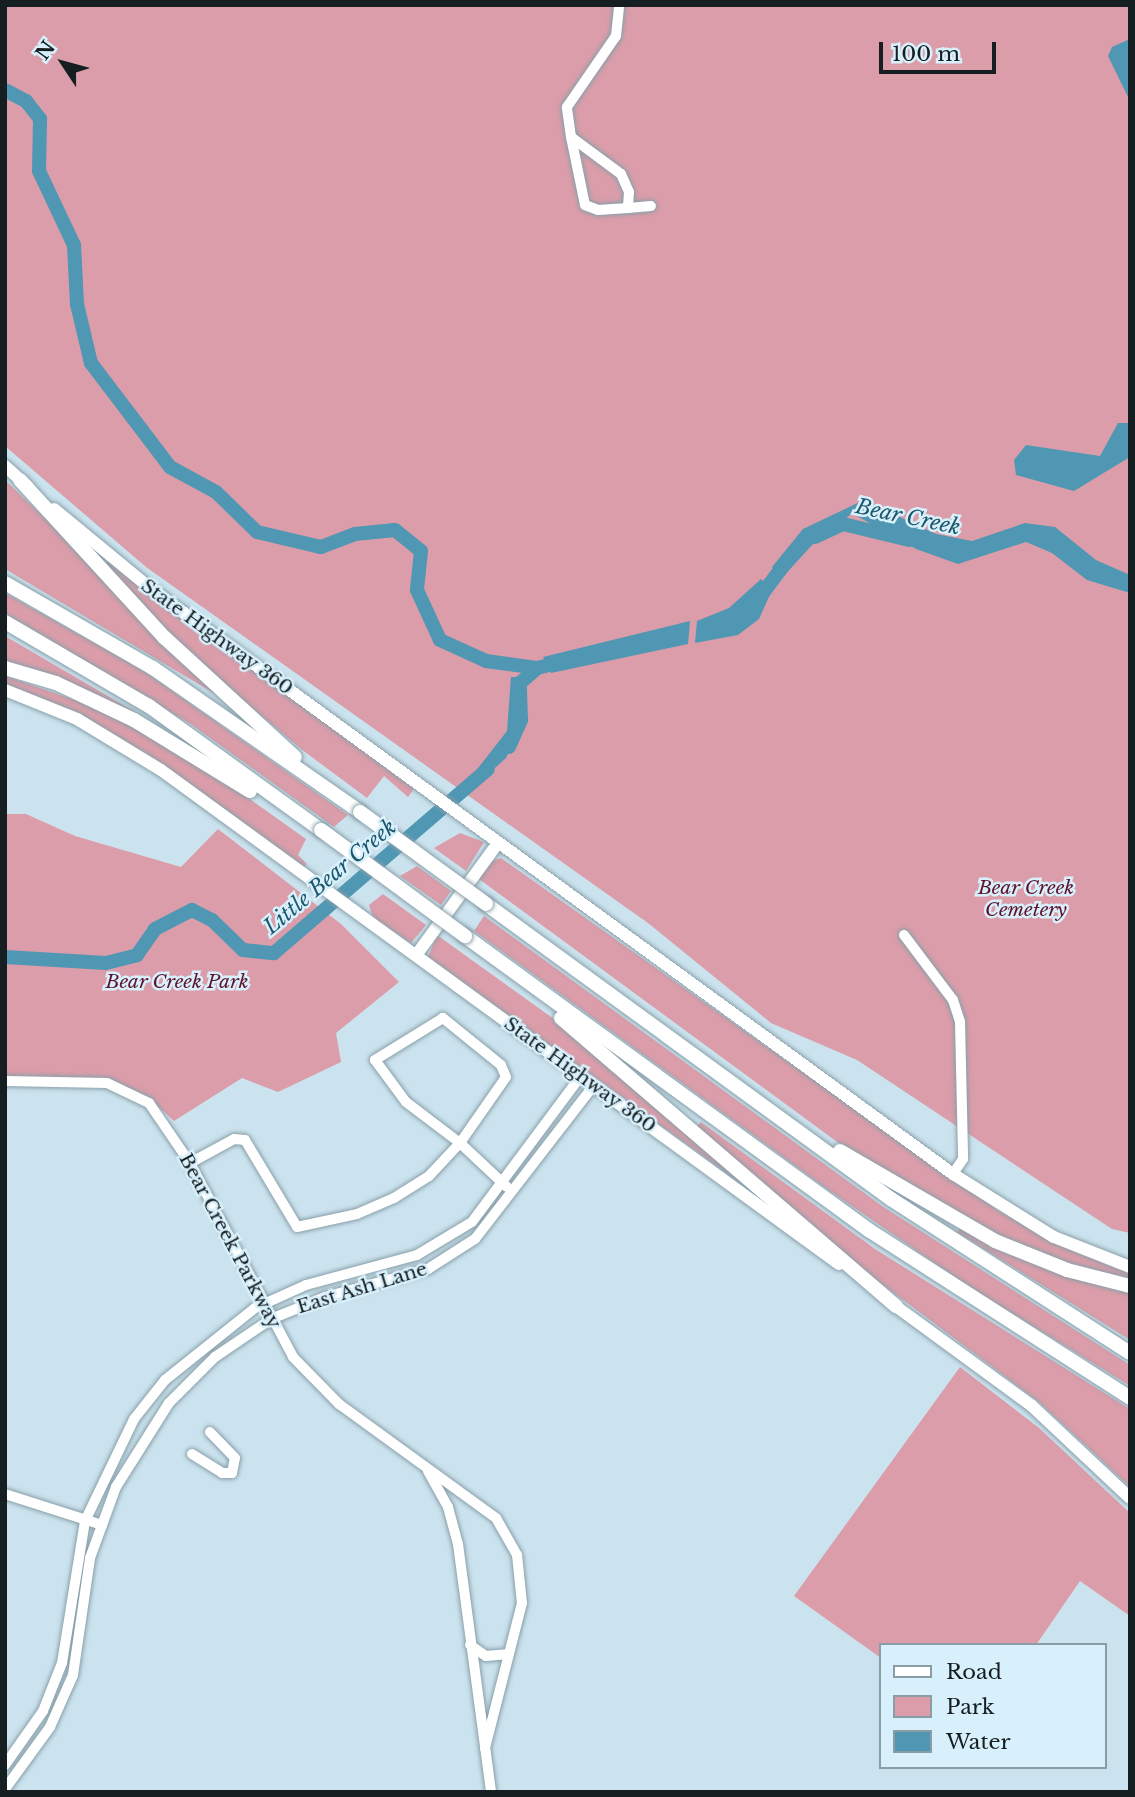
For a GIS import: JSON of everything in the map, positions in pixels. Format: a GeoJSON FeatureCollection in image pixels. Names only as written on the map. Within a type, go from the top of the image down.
{"type":"FeatureCollection","features":[{"type":"Feature","properties":{"kind":"highway"},"geometry":{"type":"LineString","coordinates":[[20,480],[165,638],[269,729],[312,776]]}},
{"type":"Feature","properties":{"kind":"highway"},"geometry":{"type":"LineString","coordinates":[[5,583],[153,668],[312,776],[810,1140],[951,1239],[1130,1353]]}},
{"type":"Feature","properties":{"kind":"highway"},"geometry":{"type":"LineString","coordinates":[[5,622],[149,706],[870,1231],[1130,1398]]}},
{"type":"Feature","properties":{"kind":"highway"},"geometry":{"type":"LineString","coordinates":[[5,668],[115,710],[189,750],[271,805],[293,811]]}},
{"type":"Feature","properties":{"kind":"highway"},"geometry":{"type":"LineString","coordinates":[[498,961],[517,985],[626,1071],[896,1306]]}},
{"type":"Feature","properties":{"kind":"highway"},"geometry":{"type":"LineString","coordinates":[[810,1140],[836,1149],[995,1241],[1066,1270],[1130,1286]]}},
{"type":"Feature","properties":{"kind":"main road","name":"State Highway 360"},"geometry":{"type":"LineString","coordinates":[[5,466],[151,589],[953,1174],[1054,1237],[1130,1267]]}},
{"type":"Feature","properties":{"kind":"main road","name":"State Highway 360"},"geometry":{"type":"LineString","coordinates":[[5,690],[53,707],[116,741],[302,870],[1032,1406],[1130,1498]]}},
{"type":"Feature","properties":{"kind":"main road"},"geometry":{"type":"LineString","coordinates":[[416,954],[498,843]]}},
{"type":"Feature","properties":{"kind":"street"},"geometry":{"type":"LineString","coordinates":[[619,5],[617,36],[567,107],[571,137],[585,205],[598,210],[651,206]]}},
{"type":"Feature","properties":{"kind":"street"},"geometry":{"type":"LineString","coordinates":[[571,137],[621,174],[629,192],[628,208]]}},
{"type":"Feature","properties":{"kind":"street"},"geometry":{"type":"LineString","coordinates":[[904,935],[953,1000],[960,1022],[963,1159],[953,1174]]}},
{"type":"Feature","properties":{"kind":"street"},"geometry":{"type":"LineString","coordinates":[[190,1163],[234,1139],[245,1140],[289,1221],[307,1227],[394,1198],[429,1176],[460,1143],[506,1077],[501,1065],[443,1018],[375,1060],[406,1102],[460,1143],[515,1193]]}},
{"type":"Feature","properties":{"kind":"street","name":"East Ash Lane"},"geometry":{"type":"LineString","coordinates":[[5,1765],[43,1711],[68,1644],[85,1521],[134,1419],[165,1380],[212,1338],[263,1305],[346,1273],[441,1244],[472,1222],[580,1076]]}},
{"type":"Feature","properties":{"kind":"street","name":"Bear Creek Parkway"},"geometry":{"type":"LineString","coordinates":[[5,1081],[107,1083],[124,1088],[162,1118],[190,1163],[271,1320],[317,1385],[428,1470],[481,1502],[517,1555],[522,1603],[485,1748]]}},
{"type":"Feature","properties":{"kind":"street","name":"East Ash Lane"},"geometry":{"type":"LineString","coordinates":[[5,1789],[50,1727],[80,1648],[90,1558],[102,1525],[133,1457],[169,1403],[215,1357],[271,1320],[350,1289],[393,1281],[446,1259],[492,1223],[594,1085]]}},
{"type":"Feature","properties":{"kind":"street"},"geometry":{"type":"LineString","coordinates":[[346,1273],[350,1289]]}},
{"type":"Feature","properties":{"kind":"street"},"geometry":{"type":"LineString","coordinates":[[192,1454],[222,1473],[232,1473],[235,1458],[210,1432]]}},
{"type":"Feature","properties":{"kind":"street","name":"Bear Creek Parkway"},"geometry":{"type":"LineString","coordinates":[[428,1470],[448,1507],[458,1545],[491,1792]]}},
{"type":"Feature","properties":{"kind":"street"},"geometry":{"type":"LineString","coordinates":[[5,1494],[102,1525]]}},
{"type":"Feature","properties":{"kind":"street"},"geometry":{"type":"LineString","coordinates":[[68,1644],[80,1648]]}},
{"type":"Feature","properties":{"kind":"street"},"geometry":{"type":"LineString","coordinates":[[470,1645],[486,1656],[509,1654]]}},
{"type":"Feature","properties":{"kind":"green space","name":"Bear Creek Cemetery"},"geometry":{"type":"Polygon","coordinates":[[[5,5],[1130,5],[1130,1233],[1112,1229],[857,1060],[771,1023],[648,923],[146,567],[5,446],[5,5]]]}},
{"type":"Feature","properties":{"kind":"green space"},"geometry":{"type":"Polygon","coordinates":[[[5,480],[71,543],[222,698],[5,569],[5,480]]]}},
{"type":"Feature","properties":{"kind":"green space"},"geometry":{"type":"Polygon","coordinates":[[[108,561],[414,789],[408,797],[384,776],[367,798],[301,749],[181,648],[105,565],[108,561]]]}},
{"type":"Feature","properties":{"kind":"green space"},"geometry":{"type":"Polygon","coordinates":[[[5,593],[141,669],[348,815],[334,827],[192,725],[5,613],[5,593]]]}},
{"type":"Feature","properties":{"kind":"green space"},"geometry":{"type":"Polygon","coordinates":[[[5,636],[137,713],[136,716],[5,665],[5,636]]]}},
{"type":"Feature","properties":{"kind":"green space"},"geometry":{"type":"Polygon","coordinates":[[[5,676],[110,712],[226,782],[306,839],[298,855],[307,864],[304,867],[122,739],[5,684],[5,676]]]}},
{"type":"Feature","properties":{"kind":"green space","name":"Bear Creek Park"},"geometry":{"type":"Polygon","coordinates":[[[5,814],[26,814],[75,836],[181,867],[218,829],[341,924],[399,982],[336,1033],[341,1062],[278,1092],[242,1078],[174,1121],[151,1100],[111,1079],[5,1076],[5,814]]]}},
{"type":"Feature","properties":{"kind":"green space"},"geometry":{"type":"Polygon","coordinates":[[[460,833],[484,842],[466,871],[434,848],[460,833]]]}},
{"type":"Feature","properties":{"kind":"green space"},"geometry":{"type":"Polygon","coordinates":[[[501,858],[997,1210],[1060,1246],[1130,1272],[1130,1282],[1030,1253],[863,1161],[479,879],[492,861],[501,858]]]}},
{"type":"Feature","properties":{"kind":"green space"},"geometry":{"type":"Polygon","coordinates":[[[417,866],[451,891],[441,905],[400,876],[417,866]]]}},
{"type":"Feature","properties":{"kind":"green space"},"geometry":{"type":"Polygon","coordinates":[[[383,894],[426,925],[411,943],[373,918],[369,905],[383,894]]]}},
{"type":"Feature","properties":{"kind":"green space"},"geometry":{"type":"Polygon","coordinates":[[[484,916],[882,1206],[1130,1365],[1130,1386],[974,1290],[827,1189],[474,931],[484,916]]]}},
{"type":"Feature","properties":{"kind":"green space"},"geometry":{"type":"Polygon","coordinates":[[[437,935],[565,1027],[767,1202],[428,957],[437,935]]]}},
{"type":"Feature","properties":{"kind":"green space"},"geometry":{"type":"Polygon","coordinates":[[[701,1122],[875,1249],[1130,1409],[1130,1487],[1039,1402],[818,1236],[697,1126],[701,1122]]]}},
{"type":"Feature","properties":{"kind":"green space"},"geometry":{"type":"Polygon","coordinates":[[[960,1228],[1130,1290],[1130,1340],[957,1232],[960,1228]]]}},
{"type":"Feature","properties":{"kind":"green space"},"geometry":{"type":"Polygon","coordinates":[[[960,1367],[1039,1428],[1130,1513],[1130,1616],[1080,1581],[1037,1643],[880,1643],[880,1657],[794,1596],[960,1367]]]}},
{"type":"Feature","properties":{"kind":"water"},"geometry":{"type":"Polygon","coordinates":[[[1130,39],[1130,101],[1108,56],[1112,47],[1130,39]]]}},
{"type":"Feature","properties":{"kind":"water"},"geometry":{"type":"Polygon","coordinates":[[[1118,423],[1130,423],[1130,457],[1074,491],[1016,475],[1014,460],[1026,445],[1100,456],[1118,423]]]}},
{"type":"Feature","properties":{"kind":"water"},"geometry":{"type":"Polygon","coordinates":[[[864,500],[868,501],[813,544],[781,579],[772,567],[803,529],[864,500]]]}},
{"type":"Feature","properties":{"kind":"water"},"geometry":{"type":"Polygon","coordinates":[[[870,503],[936,534],[972,541],[1025,523],[1055,527],[1096,560],[1130,575],[1130,593],[1087,580],[1052,553],[1026,542],[958,564],[916,549],[855,515],[870,503]]]}},
{"type":"Feature","properties":{"kind":"water"},"geometry":{"type":"Polygon","coordinates":[[[761,579],[772,590],[759,619],[738,635],[695,643],[697,621],[729,608],[761,579]]]}},
{"type":"Feature","properties":{"kind":"water"},"geometry":{"type":"Polygon","coordinates":[[[690,621],[688,644],[551,673],[543,657],[690,621]]]}},
{"type":"Feature","properties":{"kind":"water"},"geometry":{"type":"Polygon","coordinates":[[[511,677],[521,677],[515,739],[506,758],[477,784],[471,777],[507,731],[511,677]]]}},
{"type":"Feature","properties":{"kind":"waterway"},"geometry":{"type":"LineString","coordinates":[[5,90],[26,101],[40,119],[39,171],[74,245],[77,304],[91,363],[170,467],[216,492],[257,532],[321,547],[355,534],[395,530],[421,551],[417,590],[440,640],[486,661],[537,668],[566,661]]}},
{"type":"Feature","properties":{"kind":"waterway","name":"Bear Creek"},"geometry":{"type":"LineString","coordinates":[[815,537],[843,524],[909,540]]}},
{"type":"Feature","properties":{"kind":"waterway","name":"Bear Creek"},"geometry":{"type":"LineString","coordinates":[[757,601],[789,558]]}},
{"type":"Feature","properties":{"kind":"waterway","name":"Little Bear Creek"},"geometry":{"type":"LineString","coordinates":[[509,747],[521,720],[520,683],[537,668]]}},
{"type":"Feature","properties":{"kind":"waterway","name":"Little Bear Creek"},"geometry":{"type":"LineString","coordinates":[[5,957],[106,963],[137,955],[155,929],[192,910],[212,920],[243,950],[274,953],[488,769]]}}]}
